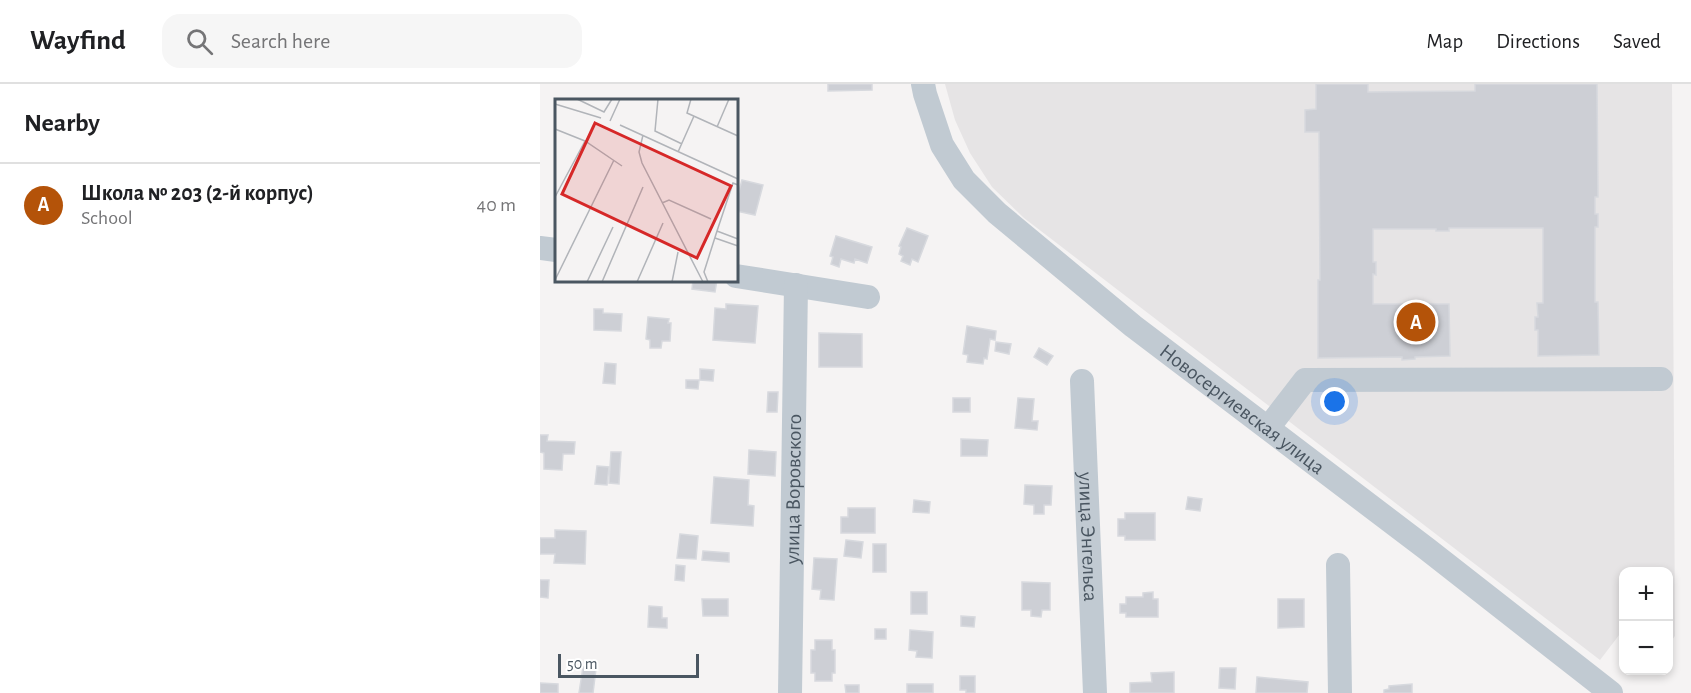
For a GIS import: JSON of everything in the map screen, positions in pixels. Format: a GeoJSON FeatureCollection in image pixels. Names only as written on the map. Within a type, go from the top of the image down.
{"type":"FeatureCollection","features":[{"type":"Feature","properties":{"kind":"street","name":"Новосергиевская улица"},"geometry":{"type":"LineString","coordinates":[[923,84],[942,145],[964,180],[997,213],[1133,326],[1428,549],[1611,693]]}},
{"type":"Feature","properties":{"kind":"street"},"geometry":{"type":"LineString","coordinates":[[540,248],[555,250]]}},
{"type":"Feature","properties":{"kind":"street"},"geometry":{"type":"LineString","coordinates":[[738,276],[868,297]]}},
{"type":"Feature","properties":{"kind":"street","name":"улица Воровского"},"geometry":{"type":"LineString","coordinates":[[790,693],[796,285]]}},
{"type":"Feature","properties":{"kind":"street"},"geometry":{"type":"LineString","coordinates":[[1268,428],[1305,380],[1662,379]]}},
{"type":"Feature","properties":{"kind":"street","name":"улица Энгельса"},"geometry":{"type":"LineString","coordinates":[[1082,381],[1095,693]]}},
{"type":"Feature","properties":{"kind":"street"},"geometry":{"type":"LineString","coordinates":[[1338,565],[1340,693]]}},
{"type":"Feature","properties":{"kind":"shaded area"},"geometry":{"type":"Polygon","coordinates":[[[945,84],[1672,84],[1675,636],[1673,639],[1673,567],[1619,567],[1619,635],[1600,660],[1024,218],[992,187],[970,153],[955,120],[945,84]]]}},
{"type":"Feature","properties":{"kind":"building"},"geometry":{"type":"Polygon","coordinates":[[[828,84],[872,84],[872,90],[828,91],[828,84]]]}},
{"type":"Feature","properties":{"kind":"building"},"geometry":{"type":"Polygon","coordinates":[[[1316,84],[1368,84],[1368,92],[1475,91],[1475,84],[1597,84],[1598,197],[1595,197],[1595,214],[1598,214],[1598,227],[1595,227],[1595,302],[1598,302],[1599,355],[1538,356],[1538,330],[1535,330],[1535,317],[1538,317],[1537,303],[1543,303],[1543,228],[1449,228],[1449,231],[1373,229],[1373,262],[1376,262],[1376,275],[1373,274],[1373,304],[1449,304],[1450,356],[1415,357],[1415,359],[1402,360],[1402,357],[1318,358],[1319,132],[1305,132],[1305,110],[1316,109],[1316,84]]]}},
{"type":"Feature","properties":{"kind":"building"},"geometry":{"type":"Polygon","coordinates":[[[742,180],[763,185],[755,215],[738,211],[738,195],[742,180]]]}},
{"type":"Feature","properties":{"kind":"building"},"geometry":{"type":"Polygon","coordinates":[[[907,228],[928,236],[918,262],[912,259],[910,265],[901,261],[903,256],[899,254],[901,247],[899,246],[907,228]]]}},
{"type":"Feature","properties":{"kind":"building"},"geometry":{"type":"Polygon","coordinates":[[[836,236],[872,247],[867,263],[855,259],[854,263],[841,259],[839,267],[831,264],[833,257],[830,256],[836,236]]]}},
{"type":"Feature","properties":{"kind":"building"},"geometry":{"type":"Polygon","coordinates":[[[693,282],[717,282],[715,292],[692,289],[693,282]]]}},
{"type":"Feature","properties":{"kind":"building"},"geometry":{"type":"Polygon","coordinates":[[[726,304],[758,306],[755,343],[713,340],[715,308],[726,309],[726,304]]]}},
{"type":"Feature","properties":{"kind":"building"},"geometry":{"type":"Polygon","coordinates":[[[594,309],[603,309],[603,313],[622,314],[621,331],[594,330],[594,309]]]}},
{"type":"Feature","properties":{"kind":"building"},"geometry":{"type":"Polygon","coordinates":[[[648,317],[669,319],[668,323],[671,323],[670,341],[662,341],[661,348],[650,348],[650,340],[646,339],[648,317]]]}},
{"type":"Feature","properties":{"kind":"building"},"geometry":{"type":"Polygon","coordinates":[[[967,326],[996,331],[995,340],[990,339],[987,359],[984,358],[983,364],[967,362],[968,355],[963,354],[967,326]]]}},
{"type":"Feature","properties":{"kind":"building"},"geometry":{"type":"Polygon","coordinates":[[[819,333],[862,334],[862,367],[819,367],[819,333]]]}},
{"type":"Feature","properties":{"kind":"building"},"geometry":{"type":"Polygon","coordinates":[[[996,342],[1011,344],[1009,354],[995,351],[996,342]]]}},
{"type":"Feature","properties":{"kind":"building"},"geometry":{"type":"Polygon","coordinates":[[[1039,348],[1053,356],[1047,365],[1034,357],[1039,348]]]}},
{"type":"Feature","properties":{"kind":"building"},"geometry":{"type":"Polygon","coordinates":[[[605,363],[616,364],[615,384],[603,383],[605,363]]]}},
{"type":"Feature","properties":{"kind":"building"},"geometry":{"type":"Polygon","coordinates":[[[700,369],[714,370],[713,381],[700,380],[700,369]]]}},
{"type":"Feature","properties":{"kind":"building"},"geometry":{"type":"Polygon","coordinates":[[[686,380],[699,380],[698,389],[686,388],[686,380]]]}},
{"type":"Feature","properties":{"kind":"building"},"geometry":{"type":"Polygon","coordinates":[[[768,392],[778,392],[777,412],[767,412],[768,392]]]}},
{"type":"Feature","properties":{"kind":"building"},"geometry":{"type":"Polygon","coordinates":[[[953,398],[970,398],[970,412],[953,412],[953,398]]]}},
{"type":"Feature","properties":{"kind":"building"},"geometry":{"type":"Polygon","coordinates":[[[1018,398],[1034,399],[1032,421],[1038,421],[1037,430],[1015,428],[1018,398]]]}},
{"type":"Feature","properties":{"kind":"building"},"geometry":{"type":"Polygon","coordinates":[[[540,435],[548,435],[547,441],[575,442],[574,454],[563,454],[562,470],[544,469],[544,453],[540,452],[540,435]]]}},
{"type":"Feature","properties":{"kind":"building"},"geometry":{"type":"Polygon","coordinates":[[[961,439],[988,440],[987,456],[961,456],[961,439]]]}},
{"type":"Feature","properties":{"kind":"building"},"geometry":{"type":"Polygon","coordinates":[[[749,450],[776,452],[775,476],[748,474],[749,450]]]}},
{"type":"Feature","properties":{"kind":"building"},"geometry":{"type":"Polygon","coordinates":[[[611,452],[621,452],[619,484],[609,483],[611,452]]]}},
{"type":"Feature","properties":{"kind":"building"},"geometry":{"type":"Polygon","coordinates":[[[597,466],[609,467],[607,485],[595,484],[597,466]]]}},
{"type":"Feature","properties":{"kind":"building"},"geometry":{"type":"Polygon","coordinates":[[[714,477],[749,480],[748,505],[754,506],[753,526],[711,523],[714,477]]]}},
{"type":"Feature","properties":{"kind":"building"},"geometry":{"type":"Polygon","coordinates":[[[1025,485],[1052,486],[1051,505],[1044,505],[1044,514],[1034,514],[1034,505],[1024,504],[1025,485]]]}},
{"type":"Feature","properties":{"kind":"building"},"geometry":{"type":"Polygon","coordinates":[[[1188,497],[1202,499],[1200,511],[1186,509],[1188,497]]]}},
{"type":"Feature","properties":{"kind":"building"},"geometry":{"type":"Polygon","coordinates":[[[914,500],[930,502],[929,513],[913,512],[914,500]]]}},
{"type":"Feature","properties":{"kind":"building"},"geometry":{"type":"Polygon","coordinates":[[[848,508],[875,508],[875,533],[841,533],[841,517],[848,517],[848,508]]]}},
{"type":"Feature","properties":{"kind":"building"},"geometry":{"type":"Polygon","coordinates":[[[1125,513],[1155,513],[1155,540],[1125,540],[1125,536],[1118,536],[1118,519],[1125,519],[1125,513]]]}},
{"type":"Feature","properties":{"kind":"building"},"geometry":{"type":"Polygon","coordinates":[[[555,530],[586,531],[585,564],[554,563],[555,554],[540,554],[540,538],[555,538],[555,530]]]}},
{"type":"Feature","properties":{"kind":"building"},"geometry":{"type":"Polygon","coordinates":[[[680,534],[698,536],[696,559],[677,558],[680,534]]]}},
{"type":"Feature","properties":{"kind":"building"},"geometry":{"type":"Polygon","coordinates":[[[846,540],[863,542],[861,558],[844,556],[846,540]]]}},
{"type":"Feature","properties":{"kind":"building"},"geometry":{"type":"Polygon","coordinates":[[[873,544],[886,544],[886,572],[873,572],[873,544]]]}},
{"type":"Feature","properties":{"kind":"building"},"geometry":{"type":"Polygon","coordinates":[[[703,551],[729,553],[729,562],[702,560],[703,551]]]}},
{"type":"Feature","properties":{"kind":"building"},"geometry":{"type":"Polygon","coordinates":[[[814,558],[837,559],[834,600],[820,599],[821,590],[812,589],[814,558]]]}},
{"type":"Feature","properties":{"kind":"building"},"geometry":{"type":"Polygon","coordinates":[[[676,565],[685,566],[684,581],[675,580],[676,565]]]}},
{"type":"Feature","properties":{"kind":"building"},"geometry":{"type":"Polygon","coordinates":[[[540,580],[549,580],[548,598],[540,597],[540,580]]]}},
{"type":"Feature","properties":{"kind":"building"},"geometry":{"type":"Polygon","coordinates":[[[1022,582],[1050,583],[1050,610],[1042,610],[1041,617],[1031,616],[1031,610],[1022,610],[1022,582]]]}},
{"type":"Feature","properties":{"kind":"building"},"geometry":{"type":"Polygon","coordinates":[[[911,592],[927,592],[927,614],[911,614],[911,592]]]}},
{"type":"Feature","properties":{"kind":"building"},"geometry":{"type":"Polygon","coordinates":[[[1153,592],[1153,599],[1158,599],[1158,617],[1126,617],[1126,613],[1120,613],[1120,604],[1126,604],[1126,597],[1143,597],[1143,593],[1153,592]]]}},
{"type":"Feature","properties":{"kind":"building"},"geometry":{"type":"Polygon","coordinates":[[[702,599],[728,599],[728,616],[703,616],[702,599]]]}},
{"type":"Feature","properties":{"kind":"building"},"geometry":{"type":"Polygon","coordinates":[[[1278,599],[1304,599],[1304,627],[1278,628],[1278,599]]]}},
{"type":"Feature","properties":{"kind":"building"},"geometry":{"type":"Polygon","coordinates":[[[649,606],[662,607],[662,618],[667,618],[667,628],[648,627],[649,606]]]}},
{"type":"Feature","properties":{"kind":"building"},"geometry":{"type":"Polygon","coordinates":[[[961,616],[975,617],[974,627],[961,626],[961,616]]]}},
{"type":"Feature","properties":{"kind":"building"},"geometry":{"type":"Polygon","coordinates":[[[875,629],[886,629],[886,639],[875,639],[875,629]]]}},
{"type":"Feature","properties":{"kind":"building"},"geometry":{"type":"Polygon","coordinates":[[[910,630],[933,632],[932,658],[916,657],[917,651],[909,650],[910,630]]]}},
{"type":"Feature","properties":{"kind":"building"},"geometry":{"type":"Polygon","coordinates":[[[815,640],[832,640],[832,650],[835,650],[835,673],[832,673],[832,681],[815,681],[815,673],[811,673],[811,650],[815,650],[815,640]]]}},
{"type":"Feature","properties":{"kind":"building"},"geometry":{"type":"Polygon","coordinates":[[[583,667],[596,669],[593,693],[579,693],[583,667]]]}},
{"type":"Feature","properties":{"kind":"building"},"geometry":{"type":"Polygon","coordinates":[[[1220,668],[1236,668],[1235,689],[1219,688],[1220,668]]]}},
{"type":"Feature","properties":{"kind":"building"},"geometry":{"type":"Polygon","coordinates":[[[1174,672],[1174,693],[1130,693],[1130,683],[1152,682],[1151,673],[1174,672]]]}},
{"type":"Feature","properties":{"kind":"building"},"geometry":{"type":"Polygon","coordinates":[[[960,676],[975,676],[975,693],[960,690],[960,676]]]}},
{"type":"Feature","properties":{"kind":"building"},"geometry":{"type":"Polygon","coordinates":[[[1257,677],[1308,682],[1307,693],[1256,693],[1257,677]]]}},
{"type":"Feature","properties":{"kind":"building"},"geometry":{"type":"Polygon","coordinates":[[[540,683],[558,684],[558,693],[540,693],[540,683]]]}},
{"type":"Feature","properties":{"kind":"building"},"geometry":{"type":"Polygon","coordinates":[[[907,684],[933,684],[933,693],[907,693],[907,684]]]}},
{"type":"Feature","properties":{"kind":"building"},"geometry":{"type":"Polygon","coordinates":[[[1412,684],[1412,693],[1384,693],[1389,686],[1412,684]]]}},
{"type":"Feature","properties":{"kind":"building"},"geometry":{"type":"Polygon","coordinates":[[[845,685],[859,685],[859,693],[846,693],[845,685]]]}},
{"type":"Feature","properties":{"kind":"place","name":"Школа № 203 (2-й корпус)"},"geometry":{"type":"Point","coordinates":[1416,322]}}]}
